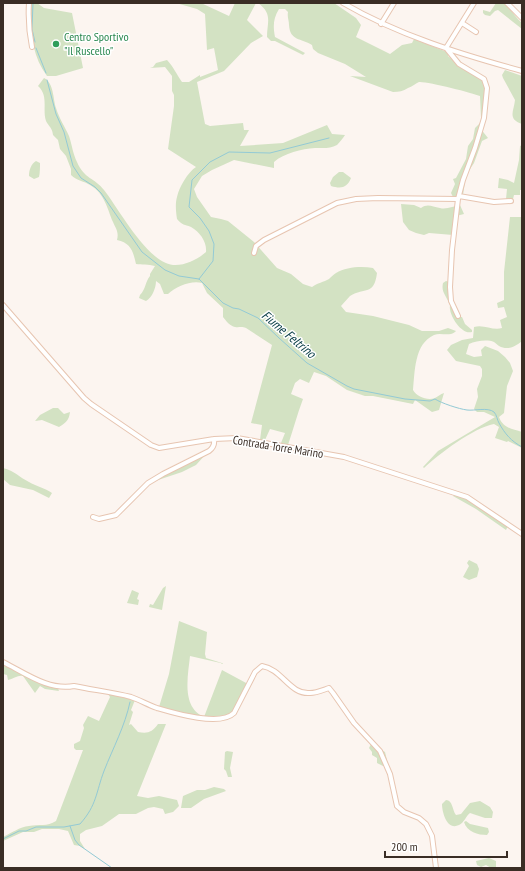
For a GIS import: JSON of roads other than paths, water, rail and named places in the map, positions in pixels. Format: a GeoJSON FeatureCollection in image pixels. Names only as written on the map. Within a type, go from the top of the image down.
{"type":"FeatureCollection","features":[{"type":"Feature","properties":{"kind":"street"},"geometry":{"type":"LineString","coordinates":[[29,3],[29,33],[32,47]]}},
{"type":"Feature","properties":{"kind":"street"},"geometry":{"type":"LineString","coordinates":[[343,3],[350,5],[382,24],[446,48],[522,72]]}},
{"type":"Feature","properties":{"kind":"street"},"geometry":{"type":"LineString","coordinates":[[382,24],[394,3]]}},
{"type":"Feature","properties":{"kind":"street"},"geometry":{"type":"LineString","coordinates":[[446,48],[474,3]]}},
{"type":"Feature","properties":{"kind":"street"},"geometry":{"type":"LineString","coordinates":[[507,3],[522,18]]}},
{"type":"Feature","properties":{"kind":"street"},"geometry":{"type":"LineString","coordinates":[[462,23],[476,32]]}},
{"type":"Feature","properties":{"kind":"street"},"geometry":{"type":"LineString","coordinates":[[446,48],[459,64],[484,79],[487,88],[484,118],[458,198],[452,250],[450,287],[451,301],[458,316]]}},
{"type":"Feature","properties":{"kind":"street"},"geometry":{"type":"LineString","coordinates":[[254,253],[256,246],[264,240],[337,203],[356,199],[458,198],[494,202],[511,201]]}},
{"type":"Feature","properties":{"kind":"street","name":"Contrada Torre Marino"},"geometry":{"type":"LineString","coordinates":[[3,305],[84,398],[152,445],[159,448],[237,438],[344,457],[467,497],[522,534]]}},
{"type":"Feature","properties":{"kind":"street"},"geometry":{"type":"LineString","coordinates":[[93,517],[99,519],[116,515],[148,483],[209,451],[213,448],[214,440]]}},
{"type":"Feature","properties":{"kind":"street"},"geometry":{"type":"LineString","coordinates":[[3,662],[50,685],[65,688],[74,686],[130,697],[158,708],[202,718],[224,719],[230,717],[234,713],[255,672],[262,666],[271,668],[296,690],[303,693],[311,693],[329,688],[354,723],[380,751],[390,774],[397,806],[404,812],[419,818],[426,824],[432,836],[436,868]]}},
{"type":"Feature","properties":{"kind":"waterway","name":"Fiume Feltrino"},"geometry":{"type":"LineString","coordinates":[[33,3],[32,29],[35,42]]}},
{"type":"Feature","properties":{"kind":"waterway","name":"Fiume Feltrino"},"geometry":{"type":"LineString","coordinates":[[36,48],[46,73]]}},
{"type":"Feature","properties":{"kind":"waterway","name":"Fiume Feltrino"},"geometry":{"type":"LineString","coordinates":[[47,80],[56,114],[64,132],[73,166],[81,178],[101,193],[142,252],[165,270],[179,276],[199,279],[223,303],[258,318],[307,363],[347,386],[354,389],[405,399],[430,401],[435,399],[450,406],[467,410],[485,409],[494,412],[498,422],[506,434],[511,440],[522,447]]}},
{"type":"Feature","properties":{"kind":"waterway"},"geometry":{"type":"LineString","coordinates":[[199,279],[213,261],[214,244],[209,231],[200,218],[189,207],[192,180],[210,162],[229,152],[270,153],[329,138]]}},
{"type":"Feature","properties":{"kind":"waterway"},"geometry":{"type":"LineString","coordinates":[[3,839],[19,831],[26,831],[36,827],[64,827],[80,824],[90,811],[93,804],[104,771],[125,720],[130,702]]}},
{"type":"Feature","properties":{"kind":"waterway"},"geometry":{"type":"LineString","coordinates":[[70,826],[75,840],[79,845],[112,868]]}},
{"type":"Feature","properties":{"kind":"place","name":"Centro Sportivo \"Il Ruscello\""},"geometry":{"type":"Point","coordinates":[56,44]}}]}
